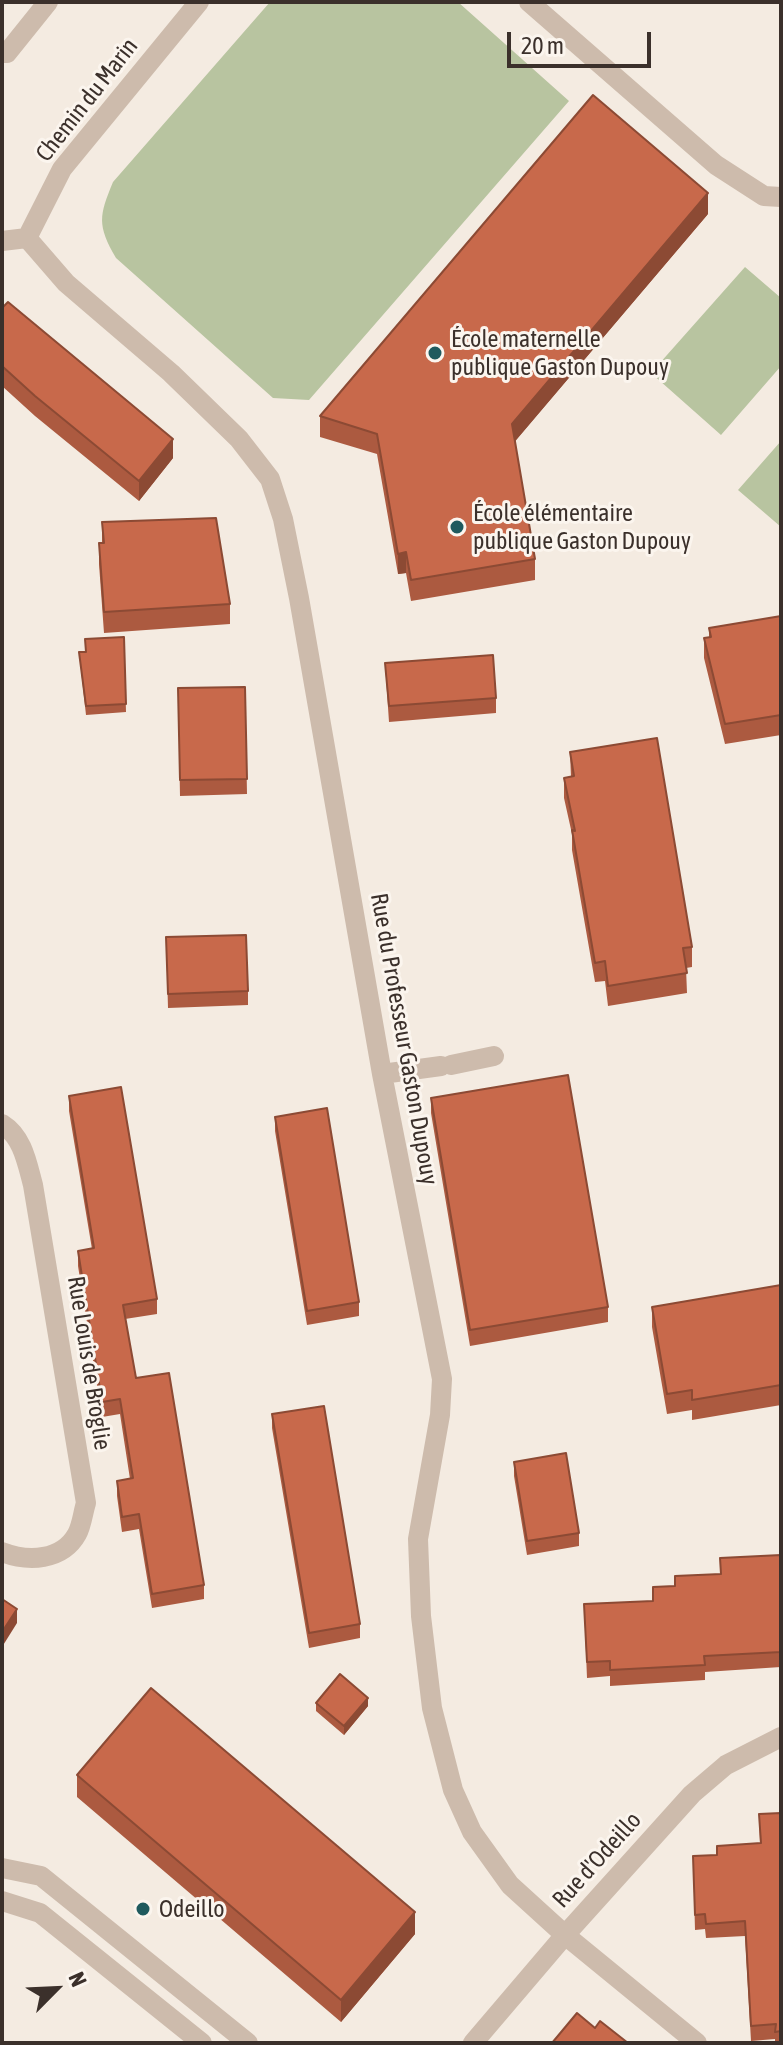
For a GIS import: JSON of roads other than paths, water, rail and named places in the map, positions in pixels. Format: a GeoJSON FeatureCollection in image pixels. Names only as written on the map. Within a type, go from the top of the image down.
{"type":"FeatureCollection","features":[{"type":"Feature","properties":{"kind":"street"},"geometry":{"type":"LineString","coordinates":[[2,53],[7,53],[48,2]]}},
{"type":"Feature","properties":{"kind":"street","name":"Chemin du Marin"},"geometry":{"type":"LineString","coordinates":[[27,238],[62,169],[199,2]]}},
{"type":"Feature","properties":{"kind":"street"},"geometry":{"type":"LineString","coordinates":[[529,2],[716,165],[764,196],[781,197]]}},
{"type":"Feature","properties":{"kind":"street"},"geometry":{"type":"LineString","coordinates":[[2,241],[27,238]]}},
{"type":"Feature","properties":{"kind":"street","name":"Rue du Professeur Gaston Dupouy"},"geometry":{"type":"LineString","coordinates":[[27,238],[66,283],[171,373],[239,439],[270,479],[283,519],[299,598],[382,1074],[442,1379],[440,1415],[418,1539],[421,1616],[432,1708],[453,1790],[472,1832],[510,1885],[565,1935],[697,2043]]}},
{"type":"Feature","properties":{"kind":"street"},"geometry":{"type":"LineString","coordinates":[[382,1074],[494,1056]]}},
{"type":"Feature","properties":{"kind":"street","name":"Rue Louis de Broglie"},"geometry":{"type":"LineString","coordinates":[[2,1124],[10,1129],[25,1152],[33,1185],[86,1503],[77,1533],[63,1551],[39,1559],[14,1557],[2,1552]]}},
{"type":"Feature","properties":{"kind":"street","name":"Rue d'Odeillo"},"geometry":{"type":"LineString","coordinates":[[473,2043],[692,1794],[726,1765],[781,1737]]}},
{"type":"Feature","properties":{"kind":"street"},"geometry":{"type":"LineString","coordinates":[[2,1868],[41,1876],[248,2043]]}},
{"type":"Feature","properties":{"kind":"street"},"geometry":{"type":"LineString","coordinates":[[2,1901],[40,1913],[202,2043]]}},
{"type":"Feature","properties":{"kind":"place","name":"École maternelle publique Gaston Dupouy"},"geometry":{"type":"Point","coordinates":[435,353]}},
{"type":"Feature","properties":{"kind":"place","name":"École élémentaire publique Gaston Dupouy"},"geometry":{"type":"Point","coordinates":[457,527]}},
{"type":"Feature","properties":{"kind":"place","name":"Odeillo"},"geometry":{"type":"Point","coordinates":[143,1909]}}]}
